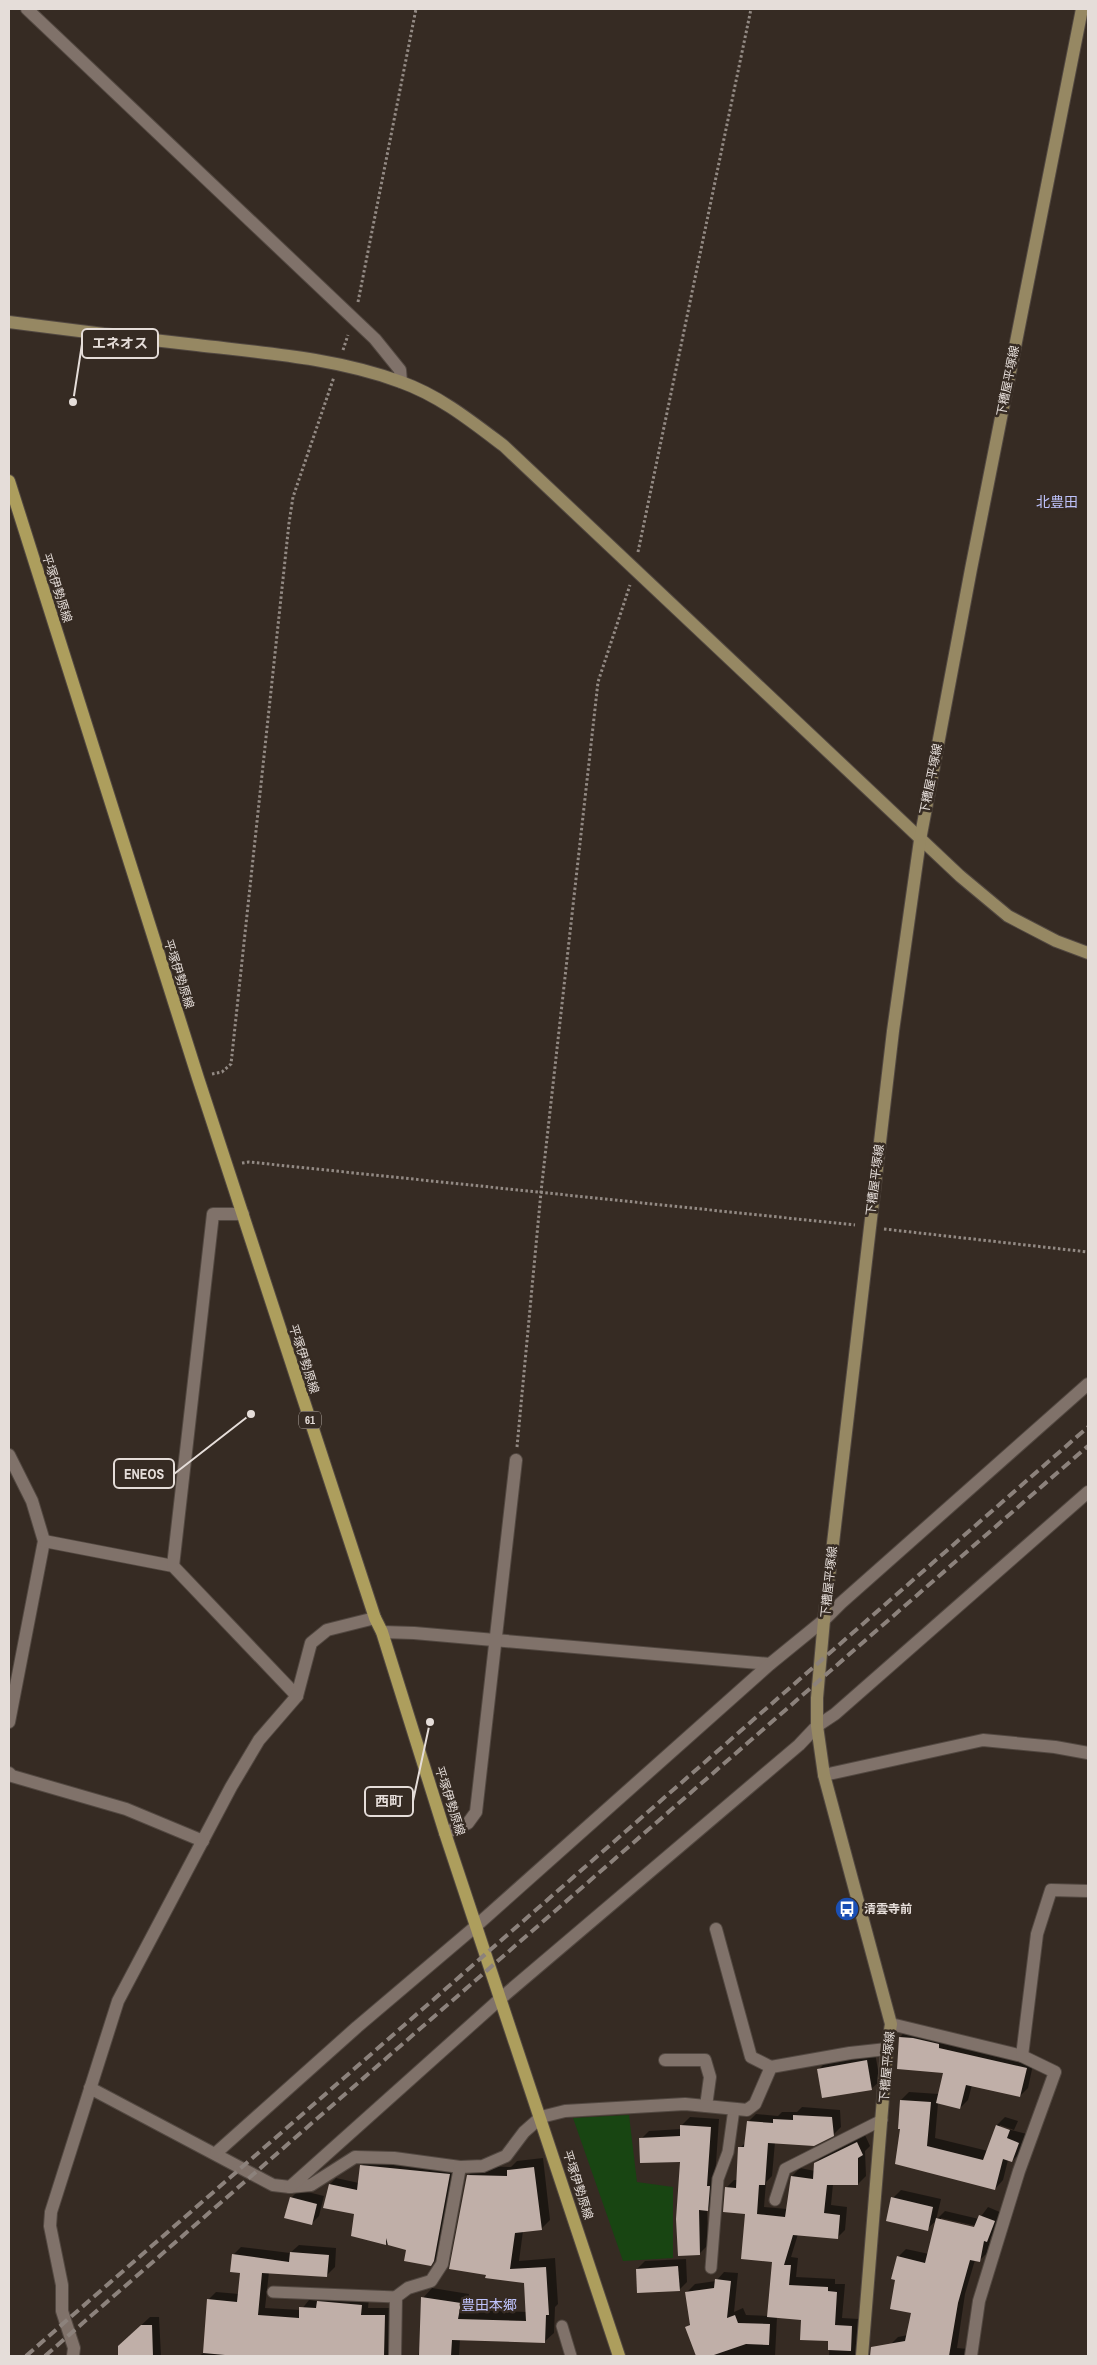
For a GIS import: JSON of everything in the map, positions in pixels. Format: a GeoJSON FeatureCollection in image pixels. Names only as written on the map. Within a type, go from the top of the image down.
{"type":"FeatureCollection","features":[{"type":"Feature","properties":{"kind":"main road","name":"下糟屋平塚線"},"geometry":{"type":"LineString","coordinates":[[862,2356],[887,2049],[891,2024],[824,1775],[817,1726],[817,1698],[824,1620],[893,1031],[920,840],[971,569],[1082,9]]}},
{"type":"Feature","properties":{"kind":"main road"},"geometry":{"type":"LineString","coordinates":[[9,322],[270,353],[338,364],[401,382],[433,396],[463,414],[504,446],[634,571],[960,876],[1008,916],[1056,942],[1088,953]]}},
{"type":"Feature","properties":{"kind":"main road","name":"平塚伊勢原線"},"geometry":{"type":"LineString","coordinates":[[9,481],[227,1168],[375,1618],[382,1632],[445,1833],[619,2356]]}},
{"type":"Feature","properties":{"kind":"street"},"geometry":{"type":"LineString","coordinates":[[27,9],[375,339],[400,370],[401,382]]}},
{"type":"Feature","properties":{"kind":"street"},"geometry":{"type":"LineString","coordinates":[[173,1566],[213,1214],[243,1214]]}},
{"type":"Feature","properties":{"kind":"street"},"geometry":{"type":"LineString","coordinates":[[216,2153],[357,2027],[476,1926],[770,1664],[824,1620],[1088,1384]]}},
{"type":"Feature","properties":{"kind":"street"},"geometry":{"type":"LineString","coordinates":[[9,1455],[32,1501],[44,1541],[9,1722]]}},
{"type":"Feature","properties":{"kind":"street"},"geometry":{"type":"LineString","coordinates":[[445,1833],[468,1823],[476,1812],[516,1460]]}},
{"type":"Feature","properties":{"kind":"street"},"geometry":{"type":"LineString","coordinates":[[290,2187],[500,1998],[791,1751],[817,1726],[835,1714],[1088,1492]]}},
{"type":"Feature","properties":{"kind":"street"},"geometry":{"type":"LineString","coordinates":[[44,1541],[173,1566],[297,1696]]}},
{"type":"Feature","properties":{"kind":"street"},"geometry":{"type":"LineString","coordinates":[[73,2356],[74,2348],[62,2311],[62,2285],[50,2226],[51,2212],[118,2001],[231,1787],[259,1740],[297,1696],[311,1643],[327,1630],[375,1618]]}},
{"type":"Feature","properties":{"kind":"street"},"geometry":{"type":"LineString","coordinates":[[382,1632],[770,1664]]}},
{"type":"Feature","properties":{"kind":"street"},"geometry":{"type":"LineString","coordinates":[[824,1775],[983,1740],[1055,1747],[1088,1753]]}},
{"type":"Feature","properties":{"kind":"street"},"geometry":{"type":"LineString","coordinates":[[9,1772],[12,1776],[126,1809],[203,1841]]}},
{"type":"Feature","properties":{"kind":"street"},"geometry":{"type":"LineString","coordinates":[[1022,2056],[1036,1934],[1051,1890],[1088,1891]]}},
{"type":"Feature","properties":{"kind":"street"},"geometry":{"type":"LineString","coordinates":[[716,1929],[751,2057],[771,2067],[850,2053],[887,2049]]}},
{"type":"Feature","properties":{"kind":"street"},"geometry":{"type":"LineString","coordinates":[[891,2024],[1022,2056],[1055,2072],[1020,2171],[979,2301],[971,2356]]}},
{"type":"Feature","properties":{"kind":"street"},"geometry":{"type":"LineString","coordinates":[[664,2060],[705,2060],[710,2078],[706,2106]]}},
{"type":"Feature","properties":{"kind":"street"},"geometry":{"type":"LineString","coordinates":[[90,2088],[216,2153],[273,2185],[290,2187],[311,2184],[355,2157],[394,2158],[460,2167],[483,2166],[506,2156],[524,2132],[541,2117],[574,2110],[685,2104],[747,2110],[755,2104],[771,2067]]}},
{"type":"Feature","properties":{"kind":"street"},"geometry":{"type":"LineString","coordinates":[[395,2356],[396,2297],[408,2288],[431,2280],[442,2264],[460,2167]]}},
{"type":"Feature","properties":{"kind":"lane"},"geometry":{"type":"LineString","coordinates":[[711,2268],[718,2179],[728,2152],[734,2109]]}},
{"type":"Feature","properties":{"kind":"lane"},"geometry":{"type":"LineString","coordinates":[[775,2200],[784,2169],[882,2120]]}},
{"type":"Feature","properties":{"kind":"lane"},"geometry":{"type":"LineString","coordinates":[[273,2292],[396,2297]]}},
{"type":"Feature","properties":{"kind":"lane"},"geometry":{"type":"LineString","coordinates":[[562,2326],[571,2356]]}},
{"type":"Feature","properties":{"kind":"path"},"geometry":{"type":"LineString","coordinates":[[198,1078],[222,1072],[231,1064],[293,497],[354,319],[416,9]]}},
{"type":"Feature","properties":{"kind":"path"},"geometry":{"type":"LineString","coordinates":[[516,1460],[541,1192],[598,682],[634,571],[751,9]]}},
{"type":"Feature","properties":{"kind":"path"},"geometry":{"type":"LineString","coordinates":[[227,1168],[248,1162],[870,1227],[1088,1252]]}},
{"type":"Feature","properties":{"kind":"green space"},"geometry":{"type":"Polygon","coordinates":[[[629,2115],[637,2182],[673,2187],[673,2258],[623,2261],[573,2118],[629,2115]]]}},
{"type":"Feature","properties":{"kind":"building"},"geometry":{"type":"Polygon","coordinates":[[[899,2037],[939,2044],[939,2048],[1027,2068],[1020,2097],[966,2085],[960,2109],[936,2103],[943,2073],[897,2069],[899,2037]]]}},
{"type":"Feature","properties":{"kind":"building"},"geometry":{"type":"Polygon","coordinates":[[[867,2060],[872,2090],[822,2098],[817,2069],[867,2060]]]}},
{"type":"Feature","properties":{"kind":"building"},"geometry":{"type":"Polygon","coordinates":[[[900,2100],[931,2102],[927,2146],[983,2160],[996,2125],[1010,2130],[1007,2138],[1019,2143],[1012,2162],[1003,2159],[995,2190],[895,2164],[900,2129],[898,2129],[900,2100]]]}},
{"type":"Feature","properties":{"kind":"building"},"geometry":{"type":"Polygon","coordinates":[[[793,2115],[832,2117],[834,2136],[814,2146],[768,2143],[765,2185],[759,2185],[757,2214],[785,2217],[791,2176],[813,2179],[814,2163],[857,2142],[863,2155],[858,2158],[858,2185],[827,2185],[824,2213],[840,2215],[838,2239],[793,2235],[784,2265],[791,2265],[789,2285],[828,2287],[828,2291],[837,2292],[835,2325],[852,2326],[851,2351],[828,2350],[828,2341],[800,2340],[801,2320],[767,2317],[772,2262],[741,2259],[745,2214],[723,2212],[725,2187],[736,2188],[738,2147],[744,2147],[747,2121],[773,2123],[773,2119],[793,2120],[793,2115]]]}},
{"type":"Feature","properties":{"kind":"building"},"geometry":{"type":"Polygon","coordinates":[[[680,2125],[711,2127],[707,2186],[710,2186],[708,2211],[699,2210],[700,2255],[678,2256],[676,2219],[680,2162],[640,2163],[639,2138],[680,2136],[680,2125]]]}},
{"type":"Feature","properties":{"kind":"building"},"geometry":{"type":"Polygon","coordinates":[[[360,2165],[450,2174],[434,2261],[431,2266],[404,2261],[406,2250],[388,2245],[386,2238],[386,2245],[351,2236],[354,2214],[323,2208],[329,2184],[357,2190],[360,2165]]]}},
{"type":"Feature","properties":{"kind":"building"},"geometry":{"type":"Polygon","coordinates":[[[534,2167],[542,2230],[515,2233],[510,2269],[546,2267],[549,2315],[546,2315],[545,2343],[452,2340],[451,2356],[419,2356],[421,2297],[461,2303],[458,2319],[526,2321],[524,2283],[485,2278],[486,2275],[449,2269],[467,2175],[507,2176],[507,2170],[534,2167]]]}},
{"type":"Feature","properties":{"kind":"building"},"geometry":{"type":"Polygon","coordinates":[[[290,2197],[317,2204],[312,2225],[284,2218],[290,2197]]]}},
{"type":"Feature","properties":{"kind":"building"},"geometry":{"type":"Polygon","coordinates":[[[891,2197],[933,2207],[928,2231],[886,2221],[891,2197]]]}},
{"type":"Feature","properties":{"kind":"building"},"geometry":{"type":"Polygon","coordinates":[[[979,2215],[995,2221],[987,2242],[984,2241],[980,2262],[970,2260],[958,2303],[949,2356],[870,2356],[871,2347],[905,2341],[911,2313],[890,2309],[895,2280],[891,2279],[897,2256],[925,2263],[936,2218],[974,2227],[979,2215]]]}},
{"type":"Feature","properties":{"kind":"building"},"geometry":{"type":"Polygon","coordinates":[[[290,2252],[329,2255],[327,2277],[262,2273],[258,2315],[299,2318],[299,2307],[316,2308],[317,2301],[362,2305],[361,2315],[385,2315],[384,2356],[236,2356],[203,2353],[207,2299],[237,2302],[240,2273],[230,2272],[232,2254],[289,2262],[290,2252]]]}},
{"type":"Feature","properties":{"kind":"building"},"geometry":{"type":"Polygon","coordinates":[[[678,2266],[680,2291],[637,2293],[636,2269],[678,2266]]]}},
{"type":"Feature","properties":{"kind":"building"},"geometry":{"type":"Polygon","coordinates":[[[715,2279],[731,2281],[727,2318],[735,2315],[738,2323],[770,2324],[769,2345],[746,2344],[711,2356],[696,2356],[685,2327],[690,2325],[685,2292],[714,2288],[715,2279]]]}},
{"type":"Feature","properties":{"kind":"building"},"geometry":{"type":"Polygon","coordinates":[[[141,2325],[152,2325],[153,2356],[118,2356],[118,2346],[141,2325]]]}},
{"type":"Feature","properties":{"kind":"railway"},"geometry":{"type":"LineString","coordinates":[[26,2356],[1088,1427]]}},
{"type":"Feature","properties":{"kind":"railway"},"geometry":{"type":"LineString","coordinates":[[45,2356],[1088,1446]]}},
{"type":"Feature","properties":{"kind":"place","name":"エネオス"},"geometry":{"type":"Point","coordinates":[73,402]}},
{"type":"Feature","properties":{"kind":"place","name":"ENEOS"},"geometry":{"type":"Point","coordinates":[251,1414]}},
{"type":"Feature","properties":{"kind":"place","name":"西町"},"geometry":{"type":"Point","coordinates":[430,1722]}},
{"type":"Feature","properties":{"kind":"place","name":"清雲寺前"},"geometry":{"type":"Point","coordinates":[847,1909]}},
{"type":"Feature","properties":{"kind":"district","name":"北豊田"},"geometry":{"type":"Point","coordinates":[1057,502]}},
{"type":"Feature","properties":{"kind":"district","name":"豊田本郷"},"geometry":{"type":"Point","coordinates":[489,2305]}}]}
